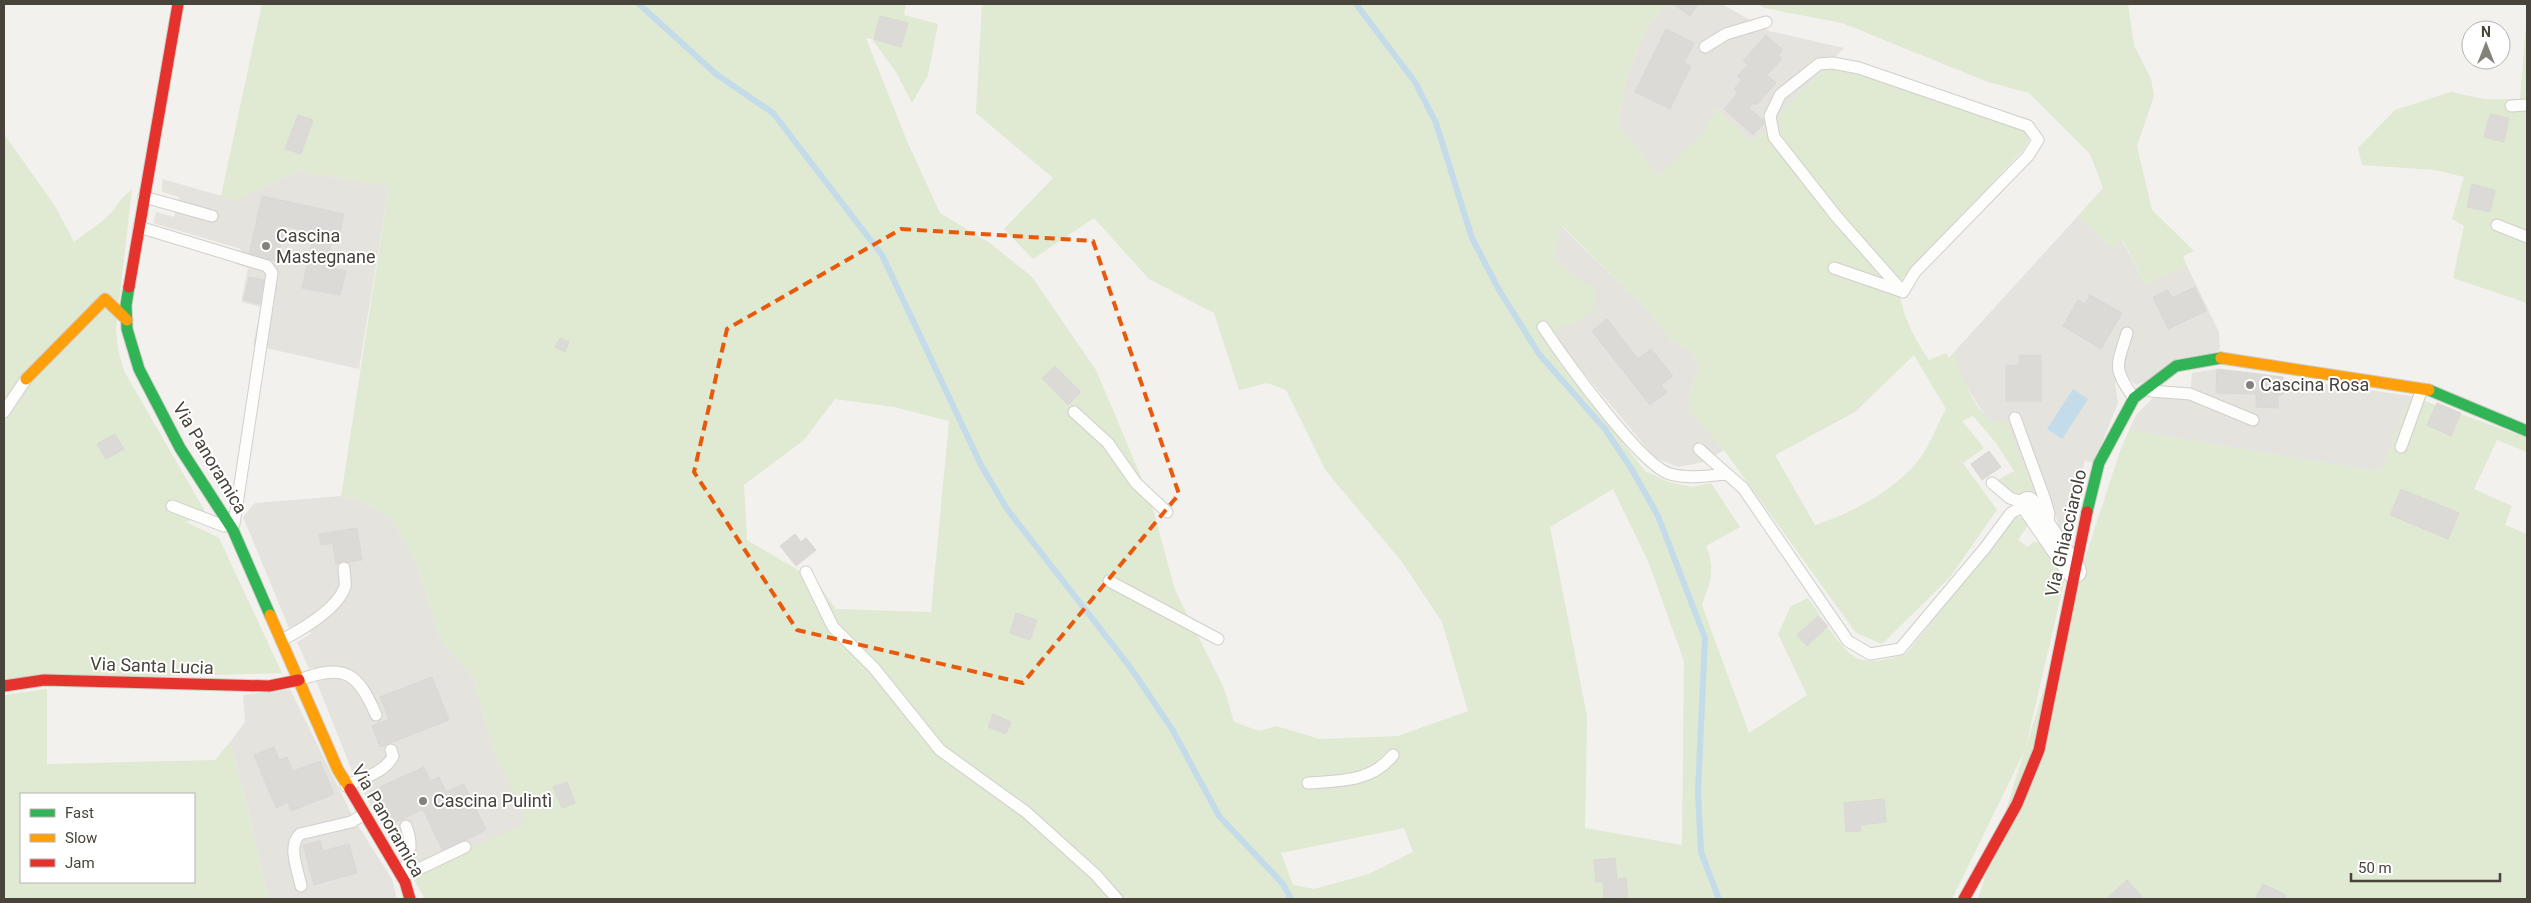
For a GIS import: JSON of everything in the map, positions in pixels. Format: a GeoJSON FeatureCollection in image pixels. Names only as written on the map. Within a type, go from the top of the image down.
{"type":"FeatureCollection","features":[{"type":"Feature","properties":{"kind":"street","name":"Via Panoramica"},"geometry":{"type":"LineString","coordinates":[[178,4],[126,305],[132,349],[139,369],[180,448],[233,530],[346,786],[402,877],[410,899]]}},
{"type":"Feature","properties":{"kind":"street"},"geometry":{"type":"LineString","coordinates":[[26,379],[105,299],[127,320]]}},
{"type":"Feature","properties":{"kind":"street","name":"Via Ghiacciarolo"},"geometry":{"type":"LineString","coordinates":[[1964,899],[2017,804],[2040,750],[2083,526],[2099,463],[2138,394],[2176,366],[2224,357],[2422,389],[2527,431]]}},
{"type":"Feature","properties":{"kind":"street"},"geometry":{"type":"LineString","coordinates":[[2028,504],[2074,571]]}},
{"type":"Feature","properties":{"kind":"street","name":"Via Santa Lucia"},"geometry":{"type":"LineString","coordinates":[[4,686],[44,680],[269,686],[299,680]]}},
{"type":"Feature","properties":{"kind":"lane"},"geometry":{"type":"LineString","coordinates":[[1705,47],[1726,34],[1766,22]]}},
{"type":"Feature","properties":{"kind":"lane"},"geometry":{"type":"LineString","coordinates":[[1833,63],[1877,74],[2028,126],[2038,140],[2028,156],[1915,272],[1903,292],[1836,216],[1774,137],[1770,116],[1780,95],[1819,64],[1833,63]]}},
{"type":"Feature","properties":{"kind":"lane"},"geometry":{"type":"LineString","coordinates":[[2511,106],[2527,105]]}},
{"type":"Feature","properties":{"kind":"lane"},"geometry":{"type":"LineString","coordinates":[[144,197],[212,216]]}},
{"type":"Feature","properties":{"kind":"lane"},"geometry":{"type":"LineString","coordinates":[[2498,225],[2527,237]]}},
{"type":"Feature","properties":{"kind":"lane"},"geometry":{"type":"LineString","coordinates":[[139,227],[267,266],[272,273],[233,530],[172,506]]}},
{"type":"Feature","properties":{"kind":"lane"},"geometry":{"type":"LineString","coordinates":[[1834,268],[1903,292]]}},
{"type":"Feature","properties":{"kind":"lane"},"geometry":{"type":"LineString","coordinates":[[1543,327],[1560,353],[1641,453],[1669,474],[1698,477],[1727,474]]}},
{"type":"Feature","properties":{"kind":"lane"},"geometry":{"type":"LineString","coordinates":[[2127,333],[2117,365],[2121,380],[2138,394],[2190,394],[2253,420]]}},
{"type":"Feature","properties":{"kind":"lane"},"geometry":{"type":"LineString","coordinates":[[4,412],[26,379]]}},
{"type":"Feature","properties":{"kind":"lane"},"geometry":{"type":"LineString","coordinates":[[2401,446],[2422,389]]}},
{"type":"Feature","properties":{"kind":"lane"},"geometry":{"type":"LineString","coordinates":[[1074,412],[1108,443],[1136,483],[1167,512]]}},
{"type":"Feature","properties":{"kind":"lane"},"geometry":{"type":"LineString","coordinates":[[2015,418],[2049,514],[2046,530]]}},
{"type":"Feature","properties":{"kind":"lane"},"geometry":{"type":"LineString","coordinates":[[1699,449],[1743,488],[1772,527],[1848,641],[1870,654],[1900,649],[1985,548],[2011,513],[2028,504]]}},
{"type":"Feature","properties":{"kind":"lane"},"geometry":{"type":"LineString","coordinates":[[1992,483],[2010,498],[2028,504]]}},
{"type":"Feature","properties":{"kind":"lane"},"geometry":{"type":"LineString","coordinates":[[282,640],[307,628],[334,602],[345,587],[344,568]]}},
{"type":"Feature","properties":{"kind":"lane"},"geometry":{"type":"LineString","coordinates":[[806,572],[833,627],[874,668],[940,750],[1026,812],[1096,876],[1117,899]]}},
{"type":"Feature","properties":{"kind":"lane"},"geometry":{"type":"LineString","coordinates":[[1109,581],[1218,639]]}},
{"type":"Feature","properties":{"kind":"lane"},"geometry":{"type":"LineString","coordinates":[[299,680],[327,670],[344,674],[358,681],[365,689],[376,715]]}},
{"type":"Feature","properties":{"kind":"lane"},"geometry":{"type":"LineString","coordinates":[[346,786],[381,770],[390,763],[393,756],[391,750]]}},
{"type":"Feature","properties":{"kind":"lane"},"geometry":{"type":"LineString","coordinates":[[1308,783],[1351,781],[1384,767],[1393,755]]}},
{"type":"Feature","properties":{"kind":"lane"},"geometry":{"type":"LineString","coordinates":[[301,886],[293,846],[294,839],[300,834],[318,828],[351,822],[363,815]]}},
{"type":"Feature","properties":{"kind":"lane"},"geometry":{"type":"LineString","coordinates":[[402,877],[411,853],[410,836],[406,826]]}},
{"type":"Feature","properties":{"kind":"lane"},"geometry":{"type":"LineString","coordinates":[[402,877],[465,847]]}},
{"type":"Feature","properties":{"kind":"highlighted area"},"geometry":{"type":"Polygon","coordinates":[[[901,229],[1093,241],[1179,494],[1023,683],[797,630],[694,472],[727,329],[901,229]]]}},
{"type":"Feature","properties":{"kind":"shaded area"},"geometry":{"type":"Polygon","coordinates":[[[1665,4],[1722,4],[1769,31],[1844,48],[1752,143],[1716,108],[1706,130],[1658,177],[1618,123],[1627,76],[1644,32],[1665,4]]]}},
{"type":"Feature","properties":{"kind":"shaded area"},"geometry":{"type":"Polygon","coordinates":[[[298,171],[389,186],[359,369],[253,345],[261,307],[241,302],[248,268],[236,264],[241,249],[153,223],[156,212],[174,217],[179,197],[162,192],[162,179],[236,200],[298,171]]]}},
{"type":"Feature","properties":{"kind":"shaded area"},"geometry":{"type":"Polygon","coordinates":[[[2078,216],[2113,247],[2122,240],[2145,284],[2187,266],[2219,332],[2220,350],[2136,385],[2127,377],[2115,383],[2118,403],[2094,463],[2085,461],[2070,515],[2076,518],[2069,546],[2062,547],[2056,516],[2042,513],[2006,422],[1994,424],[1986,417],[1960,377],[1954,352],[2078,216]]]}},
{"type":"Feature","properties":{"kind":"shaded area"},"geometry":{"type":"Polygon","coordinates":[[[1560,225],[1650,312],[1670,340],[1693,352],[1699,370],[1690,390],[1690,412],[1724,450],[1704,462],[1678,467],[1655,458],[1558,342],[1554,327],[1579,322],[1573,276],[1554,258],[1560,225]]]}},
{"type":"Feature","properties":{"kind":"shaded area"},"geometry":{"type":"Polygon","coordinates":[[[2217,369],[2411,396],[2381,472],[2129,430],[2136,415],[2154,397],[2190,399],[2192,373],[2217,369]]]}},
{"type":"Feature","properties":{"kind":"shaded area"},"geometry":{"type":"Polygon","coordinates":[[[341,496],[362,501],[391,518],[416,562],[440,638],[474,680],[494,753],[528,823],[412,876],[361,788],[366,785],[359,771],[353,773],[316,681],[319,680],[317,673],[314,667],[309,669],[297,642],[311,634],[304,621],[289,628],[243,517],[255,503],[341,496]]]}},
{"type":"Feature","properties":{"kind":"shaded area"},"geometry":{"type":"Polygon","coordinates":[[[290,689],[352,815],[348,817],[357,824],[392,879],[397,899],[268,899],[250,817],[230,742],[245,722],[243,695],[290,689]]]}},
{"type":"Feature","properties":{"kind":"green space"},"geometry":{"type":"Polygon","coordinates":[[[262,4],[906,4],[904,15],[938,24],[928,75],[912,103],[896,72],[872,39],[866,38],[907,141],[940,213],[990,243],[1032,277],[1096,370],[1150,498],[1175,590],[1224,688],[1234,722],[1259,731],[1276,726],[1320,739],[1398,736],[1468,711],[1442,622],[1402,562],[1326,471],[1286,390],[1267,383],[1239,390],[1214,313],[1149,279],[1094,218],[1033,259],[1004,229],[1053,178],[976,113],[982,4],[1665,4],[1644,32],[1627,76],[1618,123],[1658,177],[1706,130],[1716,108],[1752,142],[1826,67],[1857,71],[2028,132],[2029,140],[2024,149],[1903,278],[1900,287],[1907,320],[1929,360],[1946,353],[1949,358],[1954,352],[1964,382],[1980,409],[1994,424],[2006,421],[2042,513],[2017,494],[2007,491],[1996,481],[2014,471],[1996,443],[1973,416],[1962,421],[1984,448],[1963,463],[1997,510],[1950,577],[1882,644],[1856,633],[1724,450],[1690,412],[1690,390],[1699,370],[1693,352],[1670,340],[1650,312],[1561,225],[1554,258],[1573,276],[1596,288],[1594,310],[1579,322],[1555,328],[1559,362],[1645,471],[1669,482],[1692,487],[1711,483],[1740,527],[1706,546],[1711,562],[1711,576],[1702,605],[1749,733],[1807,695],[1778,634],[1791,606],[1808,598],[1837,640],[1857,658],[1875,661],[1906,654],[2016,517],[2032,519],[2018,540],[2028,547],[2033,542],[2047,543],[2066,574],[2025,750],[1952,899],[425,899],[412,876],[527,822],[494,753],[474,680],[440,638],[416,562],[391,518],[362,501],[341,496],[389,186],[298,171],[236,200],[221,196],[262,4]],[[1914,355],[1855,412],[1775,455],[1815,525],[1830,520],[1875,498],[1901,478],[1923,454],[1946,409],[1914,355]],[[835,399],[804,440],[744,485],[747,540],[815,580],[836,609],[931,612],[949,421],[894,407],[835,399]],[[1613,489],[1550,527],[1587,716],[1585,828],[1682,845],[1684,661],[1648,561],[1613,489]],[[1404,828],[1281,853],[1293,885],[1314,889],[1369,874],[1413,852],[1404,828]]]}},
{"type":"Feature","properties":{"kind":"green space"},"geometry":{"type":"Polygon","coordinates":[[[1758,4],[2128,4],[2134,45],[2151,79],[2154,96],[2137,146],[2152,210],[2194,251],[2183,256],[2187,266],[2145,284],[2123,240],[2113,247],[2078,216],[2103,188],[2090,154],[2029,93],[1988,82],[1842,23],[1764,8],[1758,4]]]}},
{"type":"Feature","properties":{"kind":"green space"},"geometry":{"type":"Polygon","coordinates":[[[2527,12],[2527,303],[2453,278],[2464,226],[2452,219],[2464,177],[2435,170],[2362,165],[2358,148],[2395,110],[2451,92],[2484,99],[2520,99],[2527,12]]]}},
{"type":"Feature","properties":{"kind":"green space"},"geometry":{"type":"Polygon","coordinates":[[[4,134],[55,206],[74,242],[107,217],[124,196],[132,190],[116,328],[118,349],[124,371],[206,513],[186,522],[219,538],[282,673],[4,681],[4,134]]]}},
{"type":"Feature","properties":{"kind":"green space"},"geometry":{"type":"Polygon","coordinates":[[[2411,396],[2527,438],[2527,452],[2497,440],[2474,489],[2512,506],[2505,525],[2527,534],[2527,899],[1978,899],[2086,555],[2120,451],[2129,430],[2381,472],[2411,396]]]}},
{"type":"Feature","properties":{"kind":"green space"},"geometry":{"type":"Polygon","coordinates":[[[47,689],[47,764],[215,760],[230,742],[250,817],[268,899],[4,899],[4,695],[47,689]]]}},
{"type":"Feature","properties":{"kind":"water"},"geometry":{"type":"Polygon","coordinates":[[[2073,389],[2088,399],[2062,439],[2047,429],[2073,389]]]}},
{"type":"Feature","properties":{"kind":"building"},"geometry":{"type":"Polygon","coordinates":[[[1673,4],[1698,4],[1690,16],[1673,4]]]}},
{"type":"Feature","properties":{"kind":"building"},"geometry":{"type":"Polygon","coordinates":[[[880,16],[908,23],[901,47],[874,39],[880,16]]]}},
{"type":"Feature","properties":{"kind":"building"},"geometry":{"type":"Polygon","coordinates":[[[1666,29],[1694,43],[1684,63],[1691,66],[1670,109],[1635,92],[1666,29]]]}},
{"type":"Feature","properties":{"kind":"building"},"geometry":{"type":"Polygon","coordinates":[[[1766,35],[1783,50],[1778,56],[1782,59],[1767,75],[1776,83],[1756,105],[1753,103],[1749,108],[1765,122],[1753,135],[1724,109],[1738,93],[1734,89],[1742,80],[1737,76],[1748,65],[1743,61],[1766,35]]]}},
{"type":"Feature","properties":{"kind":"building"},"geometry":{"type":"Polygon","coordinates":[[[2490,114],[2509,118],[2504,142],[2484,137],[2490,114]]]}},
{"type":"Feature","properties":{"kind":"building"},"geometry":{"type":"Polygon","coordinates":[[[298,115],[313,120],[301,154],[285,149],[298,115]]]}},
{"type":"Feature","properties":{"kind":"building"},"geometry":{"type":"Polygon","coordinates":[[[2472,184],[2495,190],[2490,212],[2467,207],[2472,184]]]}},
{"type":"Feature","properties":{"kind":"building","name":"Cascina Mastegnane"},"geometry":{"type":"Polygon","coordinates":[[[262,196],[344,214],[339,237],[333,236],[326,267],[346,271],[340,295],[302,288],[314,233],[285,226],[277,261],[249,255],[262,196]]]}},
{"type":"Feature","properties":{"kind":"building"},"geometry":{"type":"Polygon","coordinates":[[[249,277],[264,280],[259,304],[244,300],[249,277]]]}},
{"type":"Feature","properties":{"kind":"building"},"geometry":{"type":"Polygon","coordinates":[[[2195,287],[2206,311],[2168,329],[2153,297],[2168,290],[2172,298],[2195,287]]]}},
{"type":"Feature","properties":{"kind":"building"},"geometry":{"type":"Polygon","coordinates":[[[2090,295],[2122,313],[2101,349],[2063,326],[2078,300],[2085,304],[2090,295]]]}},
{"type":"Feature","properties":{"kind":"building"},"geometry":{"type":"Polygon","coordinates":[[[1607,319],[1638,359],[1651,349],[1673,376],[1661,385],[1667,392],[1650,405],[1592,331],[1607,319]]]}},
{"type":"Feature","properties":{"kind":"building"},"geometry":{"type":"Polygon","coordinates":[[[560,338],[569,342],[565,352],[555,347],[560,338]]]}},
{"type":"Feature","properties":{"kind":"building"},"geometry":{"type":"Polygon","coordinates":[[[2019,355],[2041,355],[2041,401],[2006,401],[2006,365],[2019,365],[2019,355]]]}},
{"type":"Feature","properties":{"kind":"building"},"geometry":{"type":"Polygon","coordinates":[[[1055,366],[1081,392],[1068,405],[1042,378],[1055,366]]]}},
{"type":"Feature","properties":{"kind":"building","name":"Cascina Rosa"},"geometry":{"type":"Polygon","coordinates":[[[2217,369],[2283,377],[2283,395],[2278,395],[2278,408],[2256,407],[2256,394],[2216,393],[2217,369]]]}},
{"type":"Feature","properties":{"kind":"building"},"geometry":{"type":"Polygon","coordinates":[[[2437,403],[2461,413],[2451,436],[2427,425],[2437,403]]]}},
{"type":"Feature","properties":{"kind":"building"},"geometry":{"type":"Polygon","coordinates":[[[115,434],[124,449],[106,459],[97,444],[115,434]]]}},
{"type":"Feature","properties":{"kind":"building"},"geometry":{"type":"Polygon","coordinates":[[[1989,451],[2001,467],[1982,480],[1971,464],[1989,451]]]}},
{"type":"Feature","properties":{"kind":"building"},"geometry":{"type":"Polygon","coordinates":[[[2401,489],[2459,513],[2448,539],[2390,515],[2401,489]]]}},
{"type":"Feature","properties":{"kind":"building"},"geometry":{"type":"Polygon","coordinates":[[[357,528],[362,560],[336,564],[333,543],[321,545],[319,534],[357,528]]]}},
{"type":"Feature","properties":{"kind":"building"},"geometry":{"type":"Polygon","coordinates":[[[795,534],[801,542],[806,538],[816,550],[796,566],[780,546],[795,534]]]}},
{"type":"Feature","properties":{"kind":"building"},"geometry":{"type":"Polygon","coordinates":[[[1016,613],[1037,620],[1030,640],[1010,633],[1016,613]]]}},
{"type":"Feature","properties":{"kind":"building"},"geometry":{"type":"Polygon","coordinates":[[[1818,616],[1828,626],[1807,646],[1797,635],[1818,616]]]}},
{"type":"Feature","properties":{"kind":"building"},"geometry":{"type":"Polygon","coordinates":[[[432,677],[449,720],[380,747],[372,726],[389,719],[380,697],[432,677]]]}},
{"type":"Feature","properties":{"kind":"building"},"geometry":{"type":"Polygon","coordinates":[[[993,714],[1011,722],[1006,734],[988,727],[993,714]]]}},
{"type":"Feature","properties":{"kind":"building"},"geometry":{"type":"Polygon","coordinates":[[[274,747],[279,760],[287,757],[293,771],[320,761],[334,794],[291,811],[288,802],[276,808],[254,755],[274,747]]]}},
{"type":"Feature","properties":{"kind":"building","name":"Cascina Pulintì"},"geometry":{"type":"Polygon","coordinates":[[[424,767],[431,781],[439,777],[446,792],[464,784],[486,830],[443,851],[423,809],[386,827],[369,792],[424,767]]]}},
{"type":"Feature","properties":{"kind":"building"},"geometry":{"type":"Polygon","coordinates":[[[567,782],[575,803],[562,808],[553,787],[567,782]]]}},
{"type":"Feature","properties":{"kind":"building"},"geometry":{"type":"Polygon","coordinates":[[[1884,799],[1886,822],[1860,825],[1861,831],[1846,832],[1844,803],[1884,799]]]}},
{"type":"Feature","properties":{"kind":"building"},"geometry":{"type":"Polygon","coordinates":[[[320,841],[323,851],[349,844],[357,873],[314,885],[303,845],[320,841]]]}},
{"type":"Feature","properties":{"kind":"building"},"geometry":{"type":"Polygon","coordinates":[[[1615,858],[1617,879],[1626,878],[1628,898],[1604,899],[1603,881],[1596,882],[1594,860],[1615,858]]]}},
{"type":"Feature","properties":{"kind":"building"},"geometry":{"type":"Polygon","coordinates":[[[2127,880],[2144,899],[2106,899],[2127,880]]]}},
{"type":"Feature","properties":{"kind":"building"},"geometry":{"type":"Polygon","coordinates":[[[2263,884],[2286,895],[2284,899],[2255,899],[2263,884]]]}},
{"type":"Feature","properties":{"kind":"waterway"},"geometry":{"type":"LineString","coordinates":[[639,4],[716,74],[773,113],[882,255],[981,465],[1007,509],[1130,667],[1172,729],[1219,816],[1283,884],[1291,899]]}},
{"type":"Feature","properties":{"kind":"waterway"},"geometry":{"type":"LineString","coordinates":[[1356,4],[1415,82],[1436,123],[1472,238],[1499,290],[1539,354],[1605,429],[1631,468],[1658,516],[1705,638],[1698,792],[1701,852],[1719,899]]}},
{"type":"Feature","properties":{"kind":"traffic: fast"},"geometry":{"type":"LineString","coordinates":[[129,287],[126,305],[127,329],[139,369],[180,448],[233,530],[270,615]]}},
{"type":"Feature","properties":{"kind":"traffic: fast"},"geometry":{"type":"LineString","coordinates":[[2087,512],[2099,463],[2134,398],[2176,366],[2221,358]]}},
{"type":"Feature","properties":{"kind":"traffic: fast"},"geometry":{"type":"LineString","coordinates":[[2429,390],[2527,431]]}},
{"type":"Feature","properties":{"kind":"traffic: slow"},"geometry":{"type":"LineString","coordinates":[[26,379],[105,299],[127,320]]}},
{"type":"Feature","properties":{"kind":"traffic: slow"},"geometry":{"type":"LineString","coordinates":[[2221,358],[2429,390]]}},
{"type":"Feature","properties":{"kind":"traffic: slow"},"geometry":{"type":"LineString","coordinates":[[270,615],[338,770],[350,789]]}},
{"type":"Feature","properties":{"kind":"traffic: jam"},"geometry":{"type":"LineString","coordinates":[[129,287],[178,4]]}},
{"type":"Feature","properties":{"kind":"traffic: jam"},"geometry":{"type":"LineString","coordinates":[[1964,899],[2017,804],[2039,750],[2087,512]]}},
{"type":"Feature","properties":{"kind":"traffic: jam"},"geometry":{"type":"LineString","coordinates":[[4,686],[44,680],[269,686],[299,680]]}},
{"type":"Feature","properties":{"kind":"traffic: jam"},"geometry":{"type":"LineString","coordinates":[[350,789],[405,882],[410,899]]}},
{"type":"Feature","properties":{"kind":"place","name":"Cascina Mastegnane"},"geometry":{"type":"Point","coordinates":[266,246]}},
{"type":"Feature","properties":{"kind":"place","name":"Cascina Rosa"},"geometry":{"type":"Point","coordinates":[2250,385]}},
{"type":"Feature","properties":{"kind":"place","name":"Cascina Pulintì"},"geometry":{"type":"Point","coordinates":[423,801]}}]}
